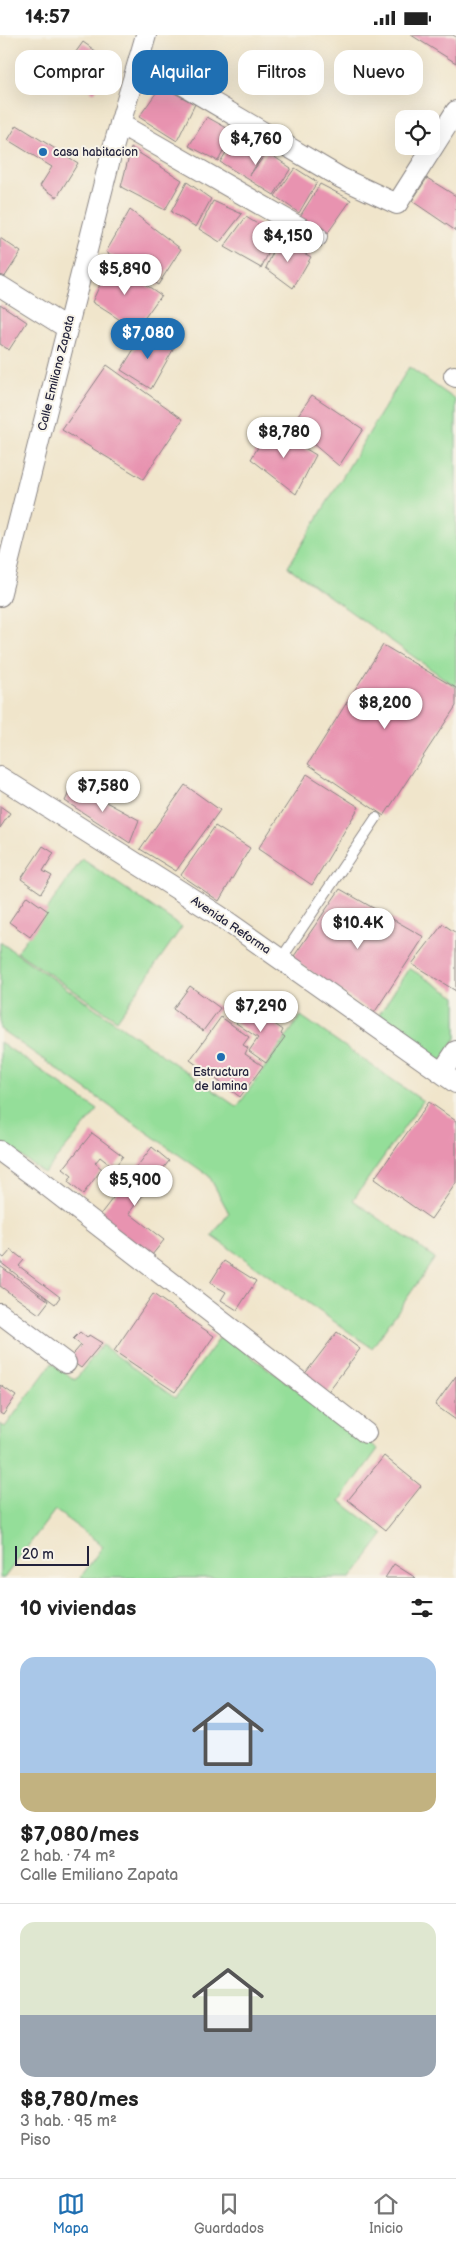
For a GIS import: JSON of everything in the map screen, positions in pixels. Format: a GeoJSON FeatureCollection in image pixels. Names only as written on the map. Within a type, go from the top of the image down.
{"type":"FeatureCollection","features":[{"type":"Feature","properties":{"kind":"street","name":"Calle Emiliano Zapata"},"geometry":{"type":"LineString","coordinates":[[142,50],[146,35]]}},
{"type":"Feature","properties":{"kind":"street","name":"Calle Emiliano Zapata"},"geometry":{"type":"LineString","coordinates":[[0,596],[67,328],[132,83]]}},
{"type":"Feature","properties":{"kind":"street"},"geometry":{"type":"LineString","coordinates":[[200,95],[340,178],[397,204],[456,111]]}},
{"type":"Feature","properties":{"kind":"street"},"geometry":{"type":"LineString","coordinates":[[120,124],[317,237]]}},
{"type":"Feature","properties":{"kind":"street"},"geometry":{"type":"LineString","coordinates":[[0,286],[67,328]]}},
{"type":"Feature","properties":{"kind":"street","name":"Avenida Reforma"},"geometry":{"type":"LineString","coordinates":[[0,777],[218,915],[449,1077]]}},
{"type":"Feature","properties":{"kind":"street"},"geometry":{"type":"LineString","coordinates":[[449,1077],[456,1051]]}},
{"type":"Feature","properties":{"kind":"street"},"geometry":{"type":"LineString","coordinates":[[0,1151],[366,1433]]}},
{"type":"Feature","properties":{"kind":"street"},"geometry":{"type":"LineString","coordinates":[[0,1313],[66,1363]]}},
{"type":"Feature","properties":{"kind":"lane"},"geometry":{"type":"LineString","coordinates":[[281,959],[376,818]]}},
{"type":"Feature","properties":{"kind":"green space"},"geometry":{"type":"Polygon","coordinates":[[[409,367],[456,400],[456,687],[288,567],[409,367]]]}},
{"type":"Feature","properties":{"kind":"green space"},"geometry":{"type":"Polygon","coordinates":[[[82,859],[182,927],[117,1020],[17,952],[82,859]]]}},
{"type":"Feature","properties":{"kind":"green space"},"geometry":{"type":"Polygon","coordinates":[[[0,942],[237,1107],[301,1016],[423,1101],[353,1200],[435,1258],[372,1348],[212,1236],[229,1213],[209,1176],[0,1029],[0,942]]]}},
{"type":"Feature","properties":{"kind":"green space"},"geometry":{"type":"Polygon","coordinates":[[[409,968],[456,997],[456,1038],[441,1061],[379,1015],[409,968]]]}},
{"type":"Feature","properties":{"kind":"green space"},"geometry":{"type":"Polygon","coordinates":[[[0,1042],[98,1110],[44,1173],[0,1141],[0,1042]]]}},
{"type":"Feature","properties":{"kind":"green space"},"geometry":{"type":"Polygon","coordinates":[[[222,1335],[378,1449],[340,1501],[384,1534],[351,1578],[80,1578],[103,1546],[55,1510],[4,1578],[0,1578],[0,1424],[5,1427],[52,1363],[75,1380],[102,1345],[175,1398],[222,1335]]]}},
{"type":"Feature","properties":{"kind":"building"},"geometry":{"type":"Polygon","coordinates":[[[411,35],[453,35],[456,37],[456,63],[411,35]]]}},
{"type":"Feature","properties":{"kind":"building"},"geometry":{"type":"Polygon","coordinates":[[[83,42],[94,50],[77,50],[83,42]]]}},
{"type":"Feature","properties":{"kind":"building"},"geometry":{"type":"Polygon","coordinates":[[[155,95],[178,95],[195,104],[177,141],[139,117],[155,95]]]}},
{"type":"Feature","properties":{"kind":"building"},"geometry":{"type":"Polygon","coordinates":[[[207,117],[234,132],[218,161],[189,146],[207,117]]]}},
{"type":"Feature","properties":{"kind":"building","name":"casa habitacion"},"geometry":{"type":"Polygon","coordinates":[[[17,125],[78,163],[57,197],[40,186],[52,167],[8,140],[17,125]]]}},
{"type":"Feature","properties":{"kind":"building"},"geometry":{"type":"Polygon","coordinates":[[[236,137],[264,152],[250,175],[267,152],[291,168],[274,195],[220,162],[236,137]]]}},
{"type":"Feature","properties":{"kind":"building"},"geometry":{"type":"Polygon","coordinates":[[[131,148],[182,180],[165,210],[121,187],[131,148]]]}},
{"type":"Feature","properties":{"kind":"building"},"geometry":{"type":"Polygon","coordinates":[[[295,168],[317,182],[299,213],[275,196],[295,168]]]}},
{"type":"Feature","properties":{"kind":"building"},"geometry":{"type":"Polygon","coordinates":[[[427,178],[456,196],[456,231],[412,201],[427,178]]]}},
{"type":"Feature","properties":{"kind":"building"},"geometry":{"type":"Polygon","coordinates":[[[187,182],[211,199],[196,227],[171,212],[187,182]]]}},
{"type":"Feature","properties":{"kind":"building"},"geometry":{"type":"Polygon","coordinates":[[[320,184],[351,200],[327,234],[299,218],[320,184]]]}},
{"type":"Feature","properties":{"kind":"building"},"geometry":{"type":"Polygon","coordinates":[[[213,201],[242,214],[220,242],[199,229],[213,201]]]}},
{"type":"Feature","properties":{"kind":"building"},"geometry":{"type":"Polygon","coordinates":[[[130,210],[181,249],[158,285],[106,252],[130,210]]]}},
{"type":"Feature","properties":{"kind":"building"},"geometry":{"type":"Polygon","coordinates":[[[246,217],[277,236],[261,268],[224,247],[246,217]]]}},
{"type":"Feature","properties":{"kind":"building"},"geometry":{"type":"Polygon","coordinates":[[[0,238],[21,252],[0,284],[0,238]]]}},
{"type":"Feature","properties":{"kind":"building"},"geometry":{"type":"Polygon","coordinates":[[[279,239],[311,257],[293,288],[266,268],[279,239]]]}},
{"type":"Feature","properties":{"kind":"building"},"geometry":{"type":"Polygon","coordinates":[[[111,261],[161,295],[136,330],[92,302],[111,261]]]}},
{"type":"Feature","properties":{"kind":"building"},"geometry":{"type":"Polygon","coordinates":[[[0,304],[27,322],[9,350],[0,344],[0,304]]]}},
{"type":"Feature","properties":{"kind":"building"},"geometry":{"type":"Polygon","coordinates":[[[144,333],[174,348],[151,389],[121,370],[144,333]]]}},
{"type":"Feature","properties":{"kind":"building"},"geometry":{"type":"Polygon","coordinates":[[[107,365],[183,419],[143,479],[62,430],[107,365]]]}},
{"type":"Feature","properties":{"kind":"building"},"geometry":{"type":"Polygon","coordinates":[[[312,395],[363,429],[339,466],[291,425],[312,395]]]}},
{"type":"Feature","properties":{"kind":"building"},"geometry":{"type":"Polygon","coordinates":[[[270,427],[316,455],[296,494],[251,459],[270,427]]]}},
{"type":"Feature","properties":{"kind":"building"},"geometry":{"type":"Polygon","coordinates":[[[383,645],[456,688],[456,706],[384,816],[308,764],[383,645]]]}},
{"type":"Feature","properties":{"kind":"building"},"geometry":{"type":"Polygon","coordinates":[[[307,774],[359,807],[312,885],[258,849],[307,774]]]}},
{"type":"Feature","properties":{"kind":"building"},"geometry":{"type":"Polygon","coordinates":[[[73,784],[139,820],[130,843],[65,801],[73,784]]]}},
{"type":"Feature","properties":{"kind":"building"},"geometry":{"type":"Polygon","coordinates":[[[185,785],[220,810],[176,871],[140,849],[185,785]]]}},
{"type":"Feature","properties":{"kind":"building"},"geometry":{"type":"Polygon","coordinates":[[[0,806],[10,813],[0,828],[0,806]]]}},
{"type":"Feature","properties":{"kind":"building"},"geometry":{"type":"Polygon","coordinates":[[[215,826],[250,848],[219,901],[181,875],[215,826]]]}},
{"type":"Feature","properties":{"kind":"building"},"geometry":{"type":"Polygon","coordinates":[[[43,846],[54,853],[43,871],[52,876],[41,893],[21,879],[43,846]]]}},
{"type":"Feature","properties":{"kind":"building"},"geometry":{"type":"Polygon","coordinates":[[[340,889],[424,937],[374,1013],[292,959],[340,889]]]}},
{"type":"Feature","properties":{"kind":"building"},"geometry":{"type":"Polygon","coordinates":[[[27,896],[48,911],[30,937],[9,922],[27,896]]]}},
{"type":"Feature","properties":{"kind":"building"},"geometry":{"type":"Polygon","coordinates":[[[443,924],[456,933],[456,991],[412,964],[443,924]]]}},
{"type":"Feature","properties":{"kind":"building"},"geometry":{"type":"Polygon","coordinates":[[[190,986],[220,1008],[203,1031],[173,1009],[190,986]]]}},
{"type":"Feature","properties":{"kind":"building"},"geometry":{"type":"Polygon","coordinates":[[[248,1005],[283,1030],[281,1034],[285,1037],[266,1063],[249,1051],[258,1038],[236,1023],[248,1005]]]}},
{"type":"Feature","properties":{"kind":"building","name":"Estructura de lamina"},"geometry":{"type":"Polygon","coordinates":[[[221,1017],[249,1037],[243,1045],[248,1048],[245,1054],[263,1066],[240,1097],[190,1060],[221,1017]]]}},
{"type":"Feature","properties":{"kind":"building"},"geometry":{"type":"Polygon","coordinates":[[[429,1102],[456,1121],[456,1183],[431,1219],[374,1179],[429,1102]]]}},
{"type":"Feature","properties":{"kind":"building"},"geometry":{"type":"Polygon","coordinates":[[[92,1133],[123,1156],[114,1168],[100,1157],[95,1163],[102,1169],[83,1194],[68,1182],[72,1176],[63,1169],[92,1133]]]}},
{"type":"Feature","properties":{"kind":"building"},"geometry":{"type":"Polygon","coordinates":[[[152,1147],[169,1161],[129,1213],[164,1240],[148,1260],[96,1220],[152,1147]]]}},
{"type":"Feature","properties":{"kind":"building"},"geometry":{"type":"Polygon","coordinates":[[[11,1250],[24,1260],[19,1266],[60,1297],[55,1304],[0,1262],[0,1255],[4,1258],[11,1250]]]}},
{"type":"Feature","properties":{"kind":"building"},"geometry":{"type":"Polygon","coordinates":[[[224,1261],[256,1281],[237,1310],[221,1300],[226,1292],[210,1283],[224,1261]]]}},
{"type":"Feature","properties":{"kind":"building"},"geometry":{"type":"Polygon","coordinates":[[[0,1266],[49,1301],[39,1314],[0,1286],[0,1266]]]}},
{"type":"Feature","properties":{"kind":"building"},"geometry":{"type":"Polygon","coordinates":[[[153,1294],[214,1336],[175,1392],[114,1351],[153,1294]]]}},
{"type":"Feature","properties":{"kind":"building"},"geometry":{"type":"Polygon","coordinates":[[[80,1332],[87,1338],[89,1335],[102,1343],[81,1368],[69,1359],[81,1345],[73,1339],[80,1332]]]}},
{"type":"Feature","properties":{"kind":"building"},"geometry":{"type":"Polygon","coordinates":[[[337,1332],[360,1349],[324,1397],[300,1380],[337,1332]]]}},
{"type":"Feature","properties":{"kind":"building"},"geometry":{"type":"Polygon","coordinates":[[[456,1376],[456,1420],[435,1405],[456,1376]]]}},
{"type":"Feature","properties":{"kind":"building"},"geometry":{"type":"Polygon","coordinates":[[[0,1385],[16,1396],[3,1415],[0,1413],[0,1385]]]}},
{"type":"Feature","properties":{"kind":"building"},"geometry":{"type":"Polygon","coordinates":[[[384,1456],[421,1486],[386,1530],[348,1500],[384,1456]]]}},
{"type":"Feature","properties":{"kind":"building"},"geometry":{"type":"Polygon","coordinates":[[[394,1564],[416,1578],[385,1578],[394,1564]]]}},
{"type":"Feature","properties":{"kind":"place","name":"casa habitacion"},"geometry":{"type":"Point","coordinates":[43,152]}},
{"type":"Feature","properties":{"kind":"place","name":"Estructura de lamina"},"geometry":{"type":"Point","coordinates":[221,1057]}}]}
